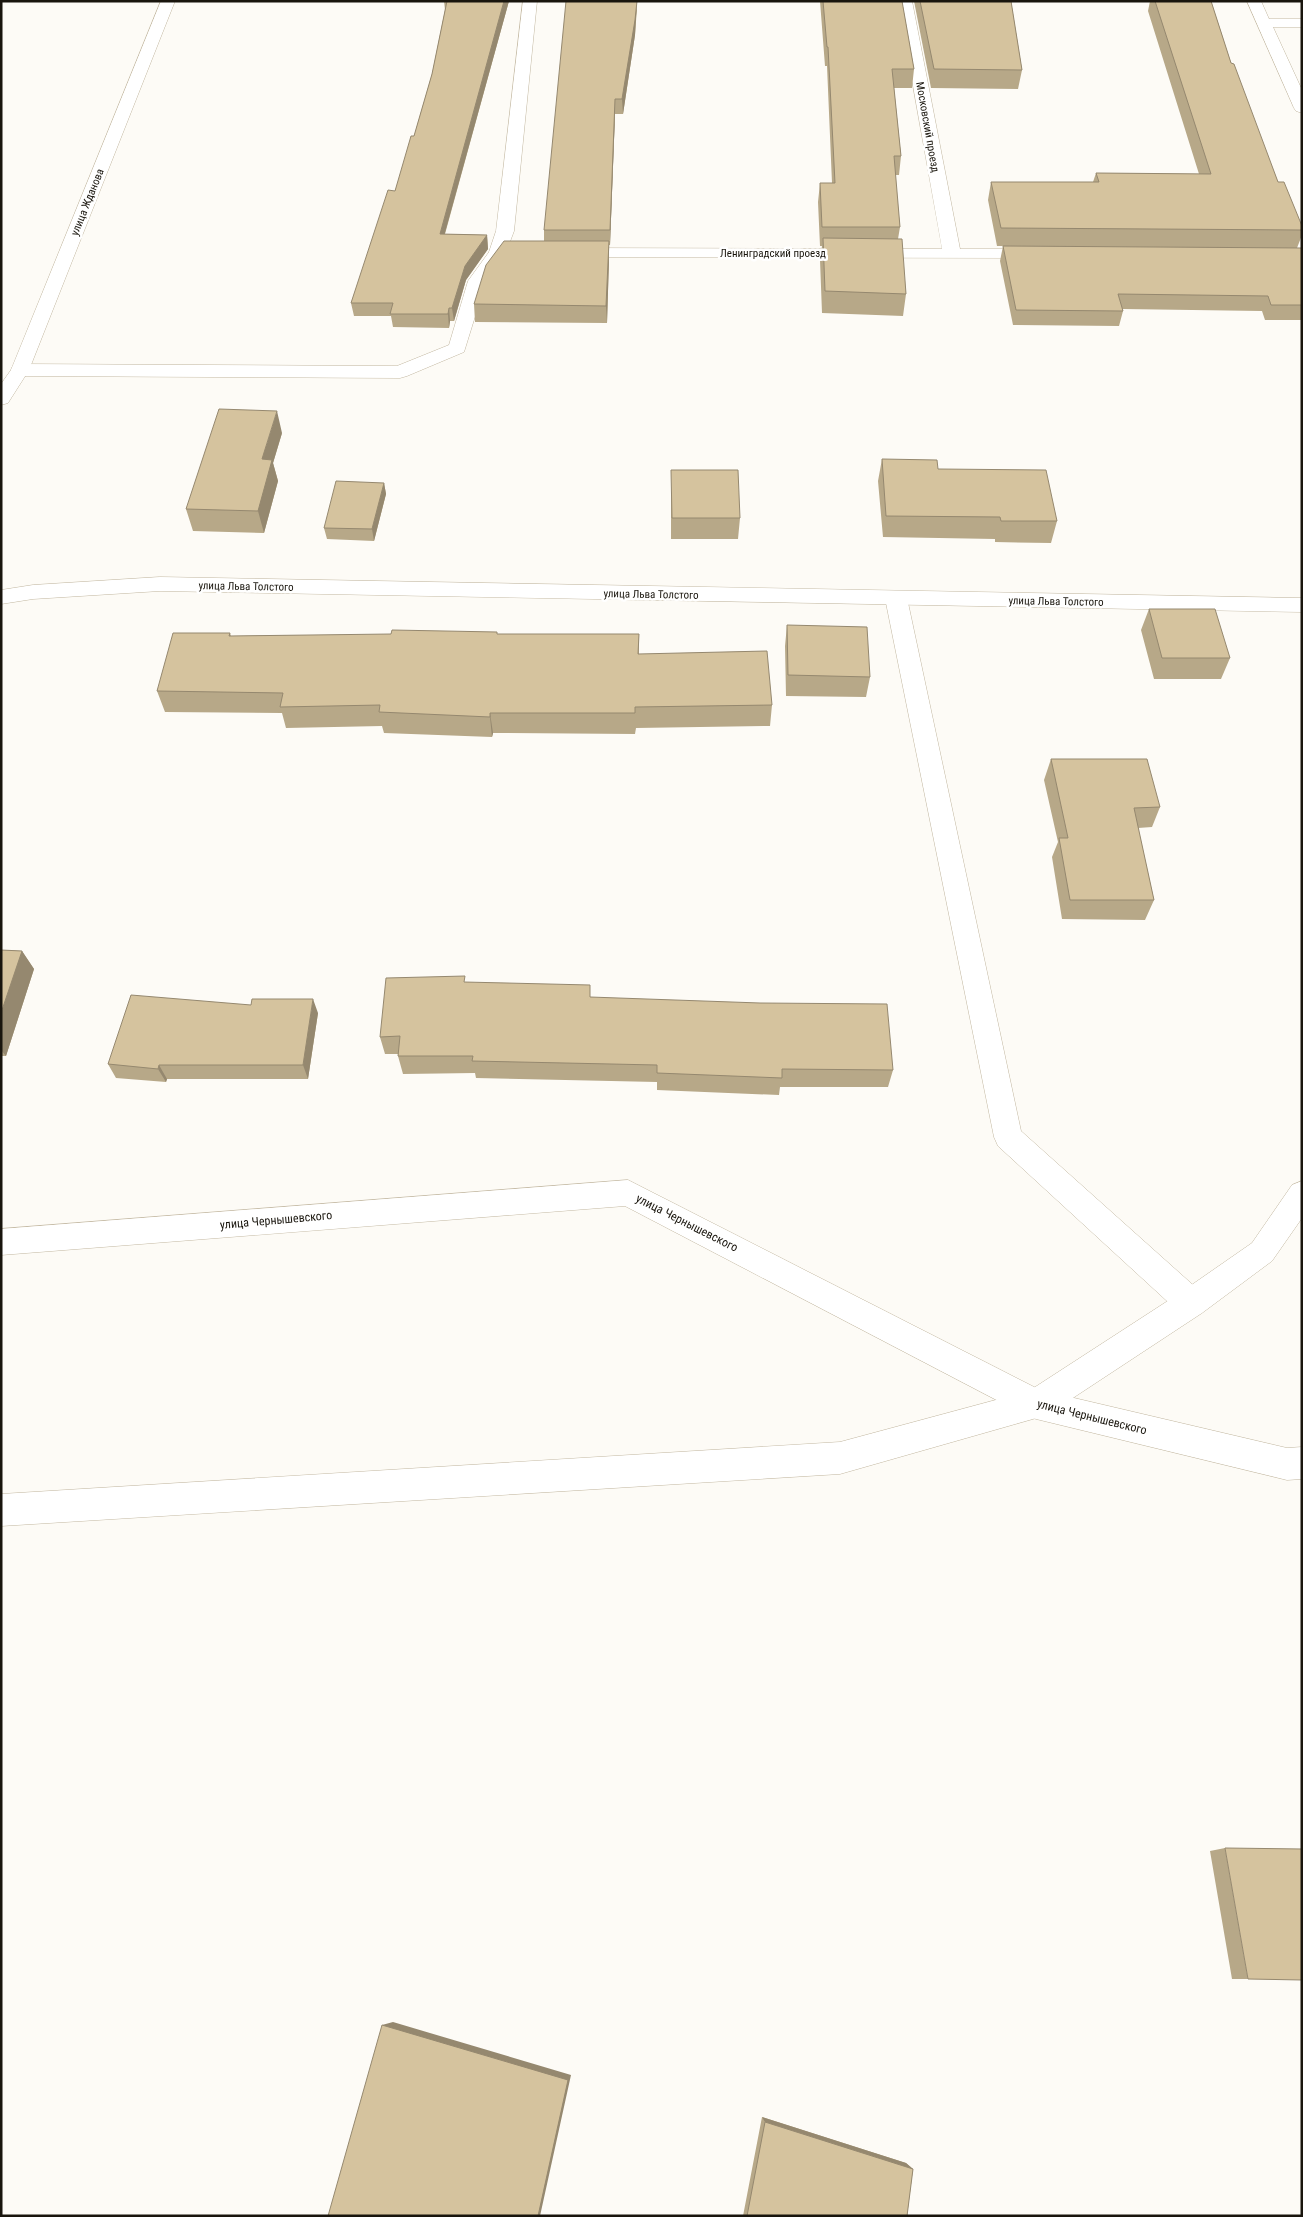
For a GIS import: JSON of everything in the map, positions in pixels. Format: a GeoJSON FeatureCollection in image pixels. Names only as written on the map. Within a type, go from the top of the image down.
{"type":"FeatureCollection","features":[{"type":"Feature","properties":{"kind":"street","name":"улица Жданова"},"geometry":{"type":"LineString","coordinates":[[1,399],[20,370],[168,1]]}},
{"type":"Feature","properties":{"kind":"street"},"geometry":{"type":"LineString","coordinates":[[20,370],[400,372],[457,348],[477,281],[498,252],[505,231],[530,1]]}},
{"type":"Feature","properties":{"kind":"street","name":"Московский проезд"},"geometry":{"type":"LineString","coordinates":[[905,1],[952,253]]}},
{"type":"Feature","properties":{"kind":"street"},"geometry":{"type":"LineString","coordinates":[[1254,1],[1302,108]]}},
{"type":"Feature","properties":{"kind":"street"},"geometry":{"type":"LineString","coordinates":[[1264,23],[1302,23]]}},
{"type":"Feature","properties":{"kind":"street","name":"Ленинградский проезд"},"geometry":{"type":"LineString","coordinates":[[498,252],[1059,254]]}},
{"type":"Feature","properties":{"kind":"street","name":"улица Льва Толстого"},"geometry":{"type":"LineString","coordinates":[[1,597],[33,592],[160,584],[1302,604]]}},
{"type":"Feature","properties":{"kind":"street"},"geometry":{"type":"LineString","coordinates":[[896,598],[1008,1137],[1191,1303]]}},
{"type":"Feature","properties":{"kind":"street","name":"улица Чернышевского"},"geometry":{"type":"LineString","coordinates":[[1,1242],[628,1192],[1036,1404],[1287,1464],[1302,1462]]}},
{"type":"Feature","properties":{"kind":"street"},"geometry":{"type":"LineString","coordinates":[[1,1510],[840,1458],[1036,1404],[1191,1303],[1262,1252],[1302,1194]]}},
{"type":"Feature","properties":{"kind":"building"},"geometry":{"type":"Polygon","coordinates":[[[447,1],[504,1],[440,234],[487,235],[465,266],[452,308],[449,308],[448,314],[390,314],[393,303],[351,303],[388,190],[395,191],[411,136],[414,136],[432,74],[447,1]]]}},
{"type":"Feature","properties":{"kind":"building"},"geometry":{"type":"Polygon","coordinates":[[[566,1],[637,1],[622,99],[615,99],[610,230],[544,230],[566,1]]]}},
{"type":"Feature","properties":{"kind":"building"},"geometry":{"type":"Polygon","coordinates":[[[823,1],[902,1],[914,69],[892,69],[901,156],[894,156],[900,227],[822,227],[820,183],[835,183],[828,47],[823,1]]]}},
{"type":"Feature","properties":{"kind":"building"},"geometry":{"type":"Polygon","coordinates":[[[920,1],[1011,1],[1022,70],[934,69],[920,1]]]}},
{"type":"Feature","properties":{"kind":"building"},"geometry":{"type":"Polygon","coordinates":[[[1155,1],[1211,1],[1231,63],[1234,64],[1278,182],[1284,182],[1302,230],[1001,228],[991,182],[1099,182],[1096,173],[1211,174],[1155,1]]]}},
{"type":"Feature","properties":{"kind":"building"},"geometry":{"type":"Polygon","coordinates":[[[823,238],[902,239],[906,294],[825,291],[823,238]]]}},
{"type":"Feature","properties":{"kind":"building"},"geometry":{"type":"Polygon","coordinates":[[[504,241],[609,241],[606,306],[474,304],[486,265],[504,241]]]}},
{"type":"Feature","properties":{"kind":"building"},"geometry":{"type":"Polygon","coordinates":[[[1003,246],[1302,248],[1302,305],[1271,305],[1268,296],[1118,294],[1123,311],[1016,310],[1003,246]]]}},
{"type":"Feature","properties":{"kind":"building"},"geometry":{"type":"Polygon","coordinates":[[[219,409],[277,411],[262,459],[272,460],[258,511],[186,509],[219,409]]]}},
{"type":"Feature","properties":{"kind":"building"},"geometry":{"type":"Polygon","coordinates":[[[882,459],[937,460],[938,469],[1046,470],[1057,521],[1001,521],[1000,517],[886,516],[882,459]]]}},
{"type":"Feature","properties":{"kind":"building"},"geometry":{"type":"Polygon","coordinates":[[[671,470],[738,470],[740,518],[672,518],[671,470]]]}},
{"type":"Feature","properties":{"kind":"building"},"geometry":{"type":"Polygon","coordinates":[[[336,481],[384,483],[372,529],[324,528],[336,481]]]}},
{"type":"Feature","properties":{"kind":"building"},"geometry":{"type":"Polygon","coordinates":[[[1149,609],[1215,609],[1230,658],[1162,658],[1149,609]]]}},
{"type":"Feature","properties":{"kind":"building"},"geometry":{"type":"Polygon","coordinates":[[[787,625],[867,627],[870,677],[788,675],[787,625]]]}},
{"type":"Feature","properties":{"kind":"building"},"geometry":{"type":"Polygon","coordinates":[[[392,630],[497,632],[497,634],[639,634],[638,654],[767,651],[772,705],[635,707],[635,713],[490,713],[490,717],[379,712],[380,705],[280,707],[283,693],[157,691],[173,633],[230,633],[229,636],[391,634],[392,630]]]}},
{"type":"Feature","properties":{"kind":"building"},"geometry":{"type":"Polygon","coordinates":[[[1051,759],[1147,759],[1160,807],[1134,808],[1154,900],[1070,900],[1059,838],[1068,838],[1051,759]]]}},
{"type":"Feature","properties":{"kind":"building"},"geometry":{"type":"Polygon","coordinates":[[[1,950],[22,951],[1,1013],[1,950]]]}},
{"type":"Feature","properties":{"kind":"building"},"geometry":{"type":"Polygon","coordinates":[[[465,976],[464,982],[590,985],[590,997],[760,1003],[887,1004],[893,1070],[782,1069],[782,1078],[657,1073],[657,1065],[472,1061],[473,1056],[398,1056],[400,1036],[380,1037],[386,978],[465,976]]]}},
{"type":"Feature","properties":{"kind":"building"},"geometry":{"type":"Polygon","coordinates":[[[131,995],[251,1005],[252,999],[313,999],[303,1065],[159,1065],[158,1069],[108,1064],[131,995]]]}},
{"type":"Feature","properties":{"kind":"building"},"geometry":{"type":"Polygon","coordinates":[[[1225,1848],[1302,1849],[1302,1980],[1248,1979],[1225,1848]]]}},
{"type":"Feature","properties":{"kind":"building"},"geometry":{"type":"Polygon","coordinates":[[[382,2025],[568,2080],[538,2216],[328,2216],[382,2025]]]}},
{"type":"Feature","properties":{"kind":"building"},"geometry":{"type":"Polygon","coordinates":[[[765,2122],[913,2169],[907,2216],[747,2216],[765,2122]]]}}]}
